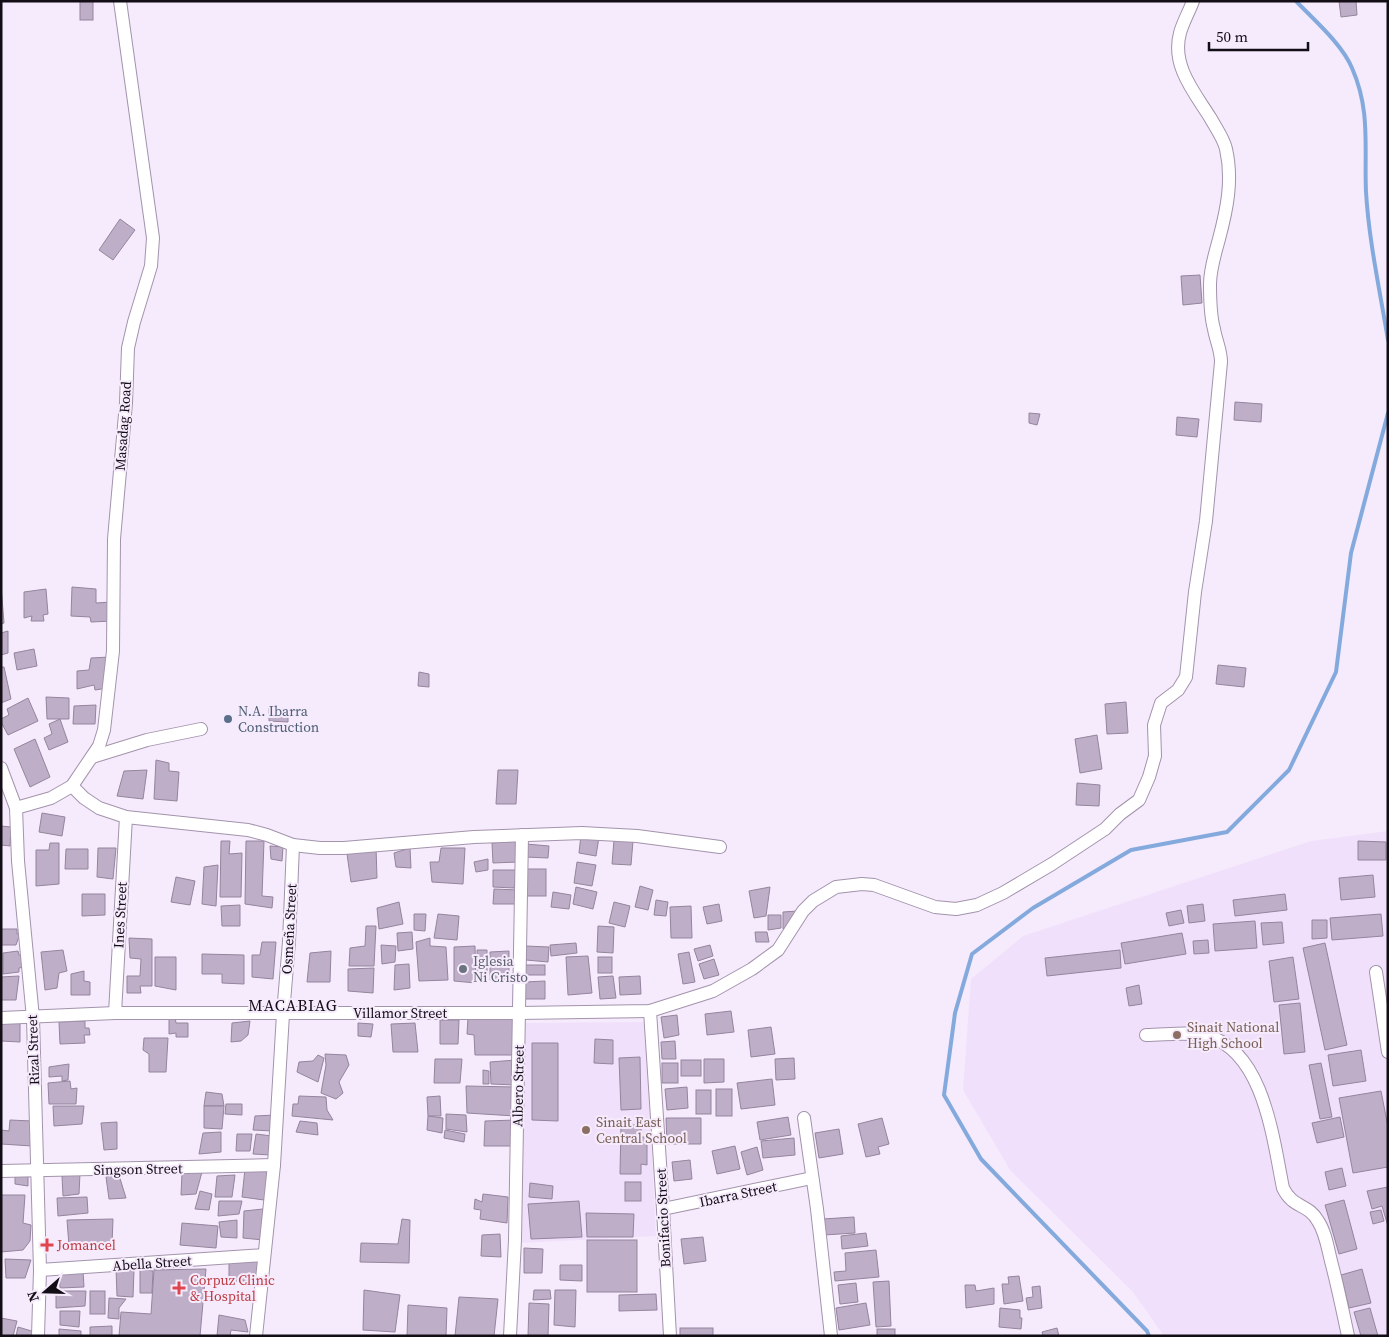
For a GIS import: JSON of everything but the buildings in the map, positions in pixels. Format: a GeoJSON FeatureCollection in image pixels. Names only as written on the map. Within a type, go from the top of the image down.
{"type":"FeatureCollection","features":[{"type":"Feature","properties":{"kind":"street","name":"Masadag Road"},"geometry":{"type":"LineString","coordinates":[[16,808],[50,798],[72,786],[99,746],[104,730],[113,652],[114,539],[126,403],[128,348],[153,253],[152,220],[120,1]]}},
{"type":"Feature","properties":{"kind":"street","name":"Villamor Street"},"geometry":{"type":"LineString","coordinates":[[1,1018],[114,1013],[283,1014],[650,1011],[713,991],[752,969],[778,950],[803,911],[813,901],[836,887],[862,884],[874,886],[935,907],[956,909],[977,905],[1003,892],[1077,848],[1105,829],[1120,814],[1139,800],[1149,777],[1155,756],[1154,725],[1161,703],[1178,690],[1186,677],[1194,592],[1206,521],[1221,362],[1221,352],[1214,331],[1211,313],[1210,283],[1211,267],[1223,225],[1230,190],[1226,147],[1220,134],[1190,88],[1179,60],[1180,32],[1193,1]]}},
{"type":"Feature","properties":{"kind":"street"},"geometry":{"type":"LineString","coordinates":[[92,757],[147,740],[201,729]]}},
{"type":"Feature","properties":{"kind":"street","name":"Rizal Street"},"geometry":{"type":"LineString","coordinates":[[1,768],[16,808],[18,861],[32,1018],[40,1270],[38,1336]]}},
{"type":"Feature","properties":{"kind":"street"},"geometry":{"type":"LineString","coordinates":[[72,786],[84,798],[99,808],[126,817],[248,830],[294,845],[320,848],[344,848],[474,836],[582,833],[637,836],[720,847]]}},
{"type":"Feature","properties":{"kind":"street","name":"Ines Street"},"geometry":{"type":"LineString","coordinates":[[114,1013],[126,817]]}},
{"type":"Feature","properties":{"kind":"street","name":"Albero Street"},"geometry":{"type":"LineString","coordinates":[[510,1336],[515,1240],[522,836]]}},
{"type":"Feature","properties":{"kind":"street","name":"Osmeña Street"},"geometry":{"type":"LineString","coordinates":[[256,1336],[274,1165],[294,845]]}},
{"type":"Feature","properties":{"kind":"street"},"geometry":{"type":"LineString","coordinates":[[1376,972],[1388,1052]]}},
{"type":"Feature","properties":{"kind":"street","name":"Bonifacio Street"},"geometry":{"type":"LineString","coordinates":[[650,1011],[670,1336]]}},
{"type":"Feature","properties":{"kind":"street"},"geometry":{"type":"LineString","coordinates":[[1146,1035],[1196,1034],[1210,1037],[1234,1050],[1243,1060],[1260,1093],[1270,1125],[1283,1188],[1292,1202],[1310,1210],[1320,1223],[1331,1260],[1348,1336]]}},
{"type":"Feature","properties":{"kind":"street"},"geometry":{"type":"LineString","coordinates":[[804,1118],[831,1336]]}},
{"type":"Feature","properties":{"kind":"street","name":"Singson Street"},"geometry":{"type":"LineString","coordinates":[[1,1171],[274,1165]]}},
{"type":"Feature","properties":{"kind":"street","name":"Ibarra Street"},"geometry":{"type":"LineString","coordinates":[[663,1209],[812,1178]]}},
{"type":"Feature","properties":{"kind":"street","name":"Abella Street"},"geometry":{"type":"LineString","coordinates":[[40,1270],[264,1255]]}},
{"type":"Feature","properties":{"kind":"shaded area","name":"Sinait National High School"},"geometry":{"type":"Polygon","coordinates":[[[1388,831],[1388,1336],[1164,1336],[1133,1292],[1010,1170],[963,1090],[971,979],[1023,936],[1311,841],[1388,831]]]}},
{"type":"Feature","properties":{"kind":"shaded area","name":"Sinait East Central School"},"geometry":{"type":"Polygon","coordinates":[[[645,1022],[656,1236],[521,1243],[524,1023],[645,1022]]]}},
{"type":"Feature","properties":{"kind":"waterway"},"geometry":{"type":"LineString","coordinates":[[1296,1],[1342,50],[1358,84],[1364,115],[1366,192],[1370,229],[1388,340]]}},
{"type":"Feature","properties":{"kind":"waterway"},"geometry":{"type":"LineString","coordinates":[[1149,1336],[1147,1331],[981,1159],[944,1095],[955,1013],[972,954],[1033,908],[1131,850],[1227,832],[1289,770],[1336,672],[1351,553],[1388,413]]}},
{"type":"Feature","properties":{"kind":"place","name":"N.A. Ibarra Construction"},"geometry":{"type":"Point","coordinates":[228,719]}},
{"type":"Feature","properties":{"kind":"place","name":"Iglesia Ni Cristo"},"geometry":{"type":"Point","coordinates":[463,969]}},
{"type":"Feature","properties":{"kind":"place","name":"Sinait National High School"},"geometry":{"type":"Point","coordinates":[1177,1035]}},
{"type":"Feature","properties":{"kind":"place","name":"Sinait East Central School"},"geometry":{"type":"Point","coordinates":[586,1130]}},
{"type":"Feature","properties":{"kind":"place","name":"Jomancel"},"geometry":{"type":"Point","coordinates":[47,1245]}},
{"type":"Feature","properties":{"kind":"place","name":"Corpuz Clinic & Hospital"},"geometry":{"type":"Point","coordinates":[179,1288]}},
{"type":"Feature","properties":{"kind":"district","name":"MACABIAG"},"geometry":{"type":"Point","coordinates":[293,1005]}}]}
